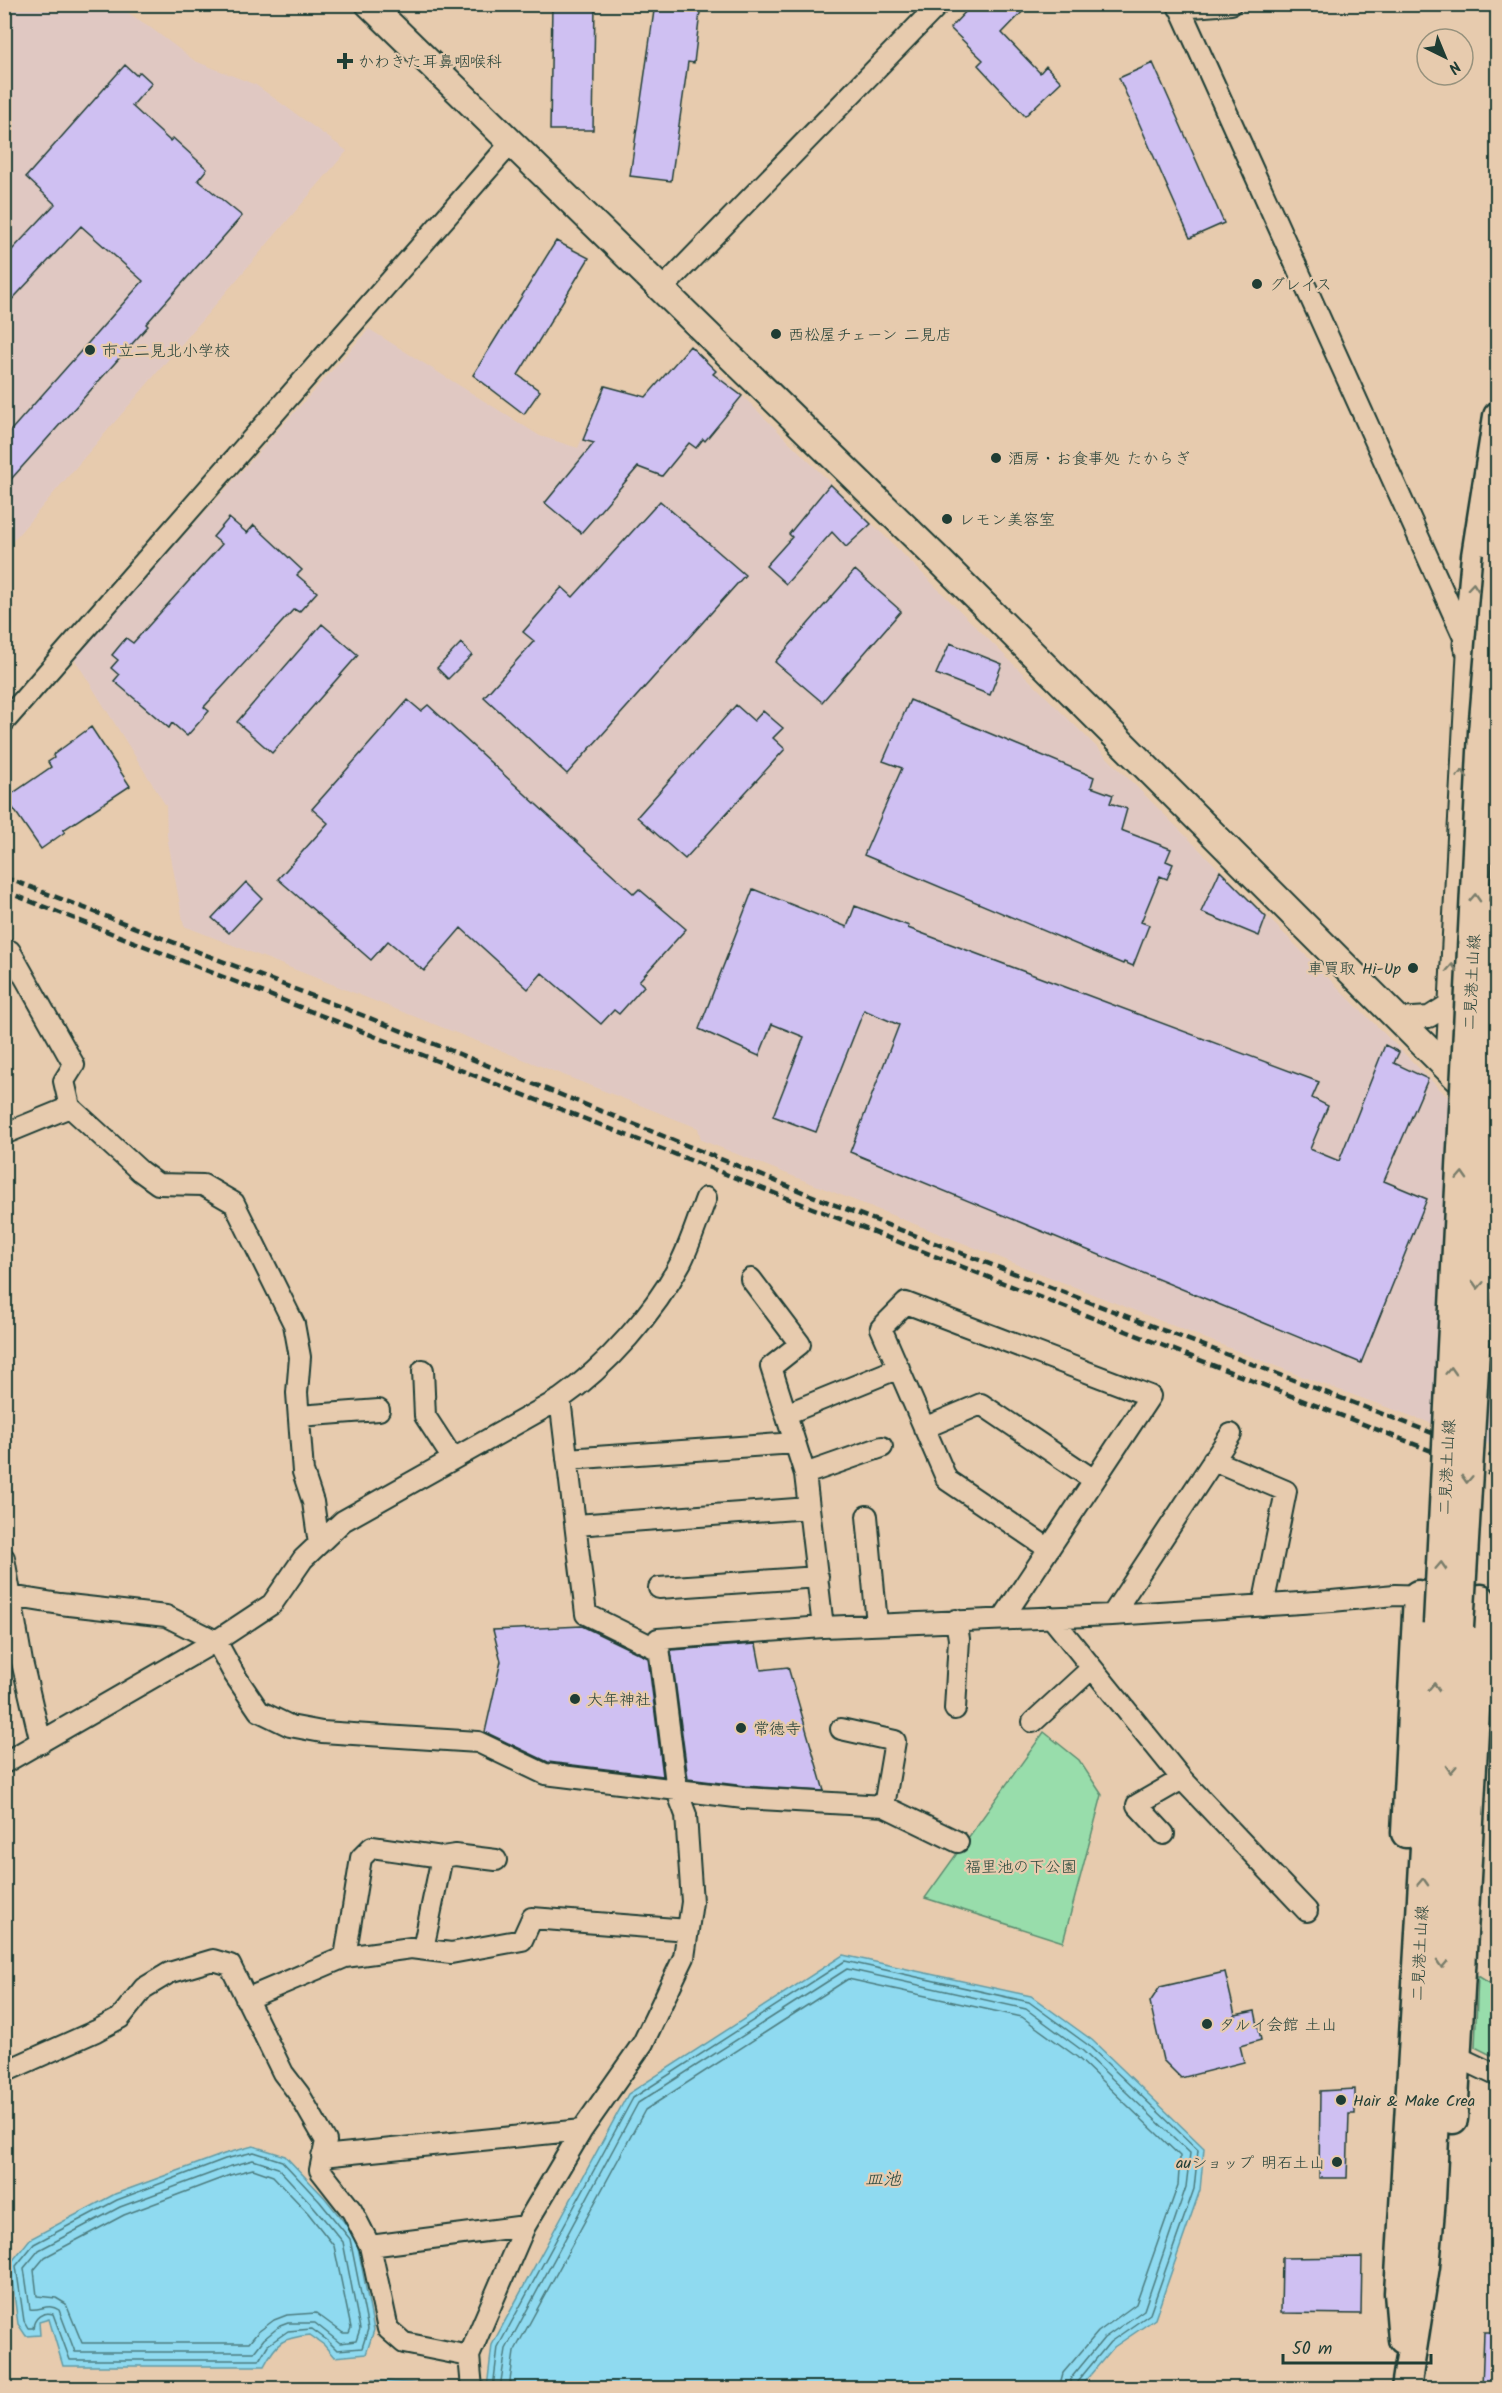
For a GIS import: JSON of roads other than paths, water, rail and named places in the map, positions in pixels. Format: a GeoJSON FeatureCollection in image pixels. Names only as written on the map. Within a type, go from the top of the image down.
{"type":"FeatureCollection","features":[{"type":"Feature","properties":{"kind":"main road"},"geometry":{"type":"LineString","coordinates":[[1468,645],[1476,556],[1497,416]]}},
{"type":"Feature","properties":{"kind":"main road","name":"二見港土山線"},"geometry":{"type":"LineString","coordinates":[[1406,2384],[1425,2266],[1431,2199],[1448,1625],[1483,732],[1497,555]]}},
{"type":"Feature","properties":{"kind":"main road","name":"二見港土山線"},"geometry":{"type":"LineString","coordinates":[[1406,2384],[1399,2293],[1489,1108],[1497,912]]}},
{"type":"Feature","properties":{"kind":"main road"},"geometry":{"type":"LineString","coordinates":[[1399,2293],[1390,2225],[1390,2176],[1418,1595]]}},
{"type":"Feature","properties":{"kind":"main road"},"geometry":{"type":"LineString","coordinates":[[1425,2266],[1445,2209],[1458,2057],[1489,1599]]}},
{"type":"Feature","properties":{"kind":"street"},"geometry":{"type":"LineString","coordinates":[[369,4],[948,569],[1497,1119]]}},
{"type":"Feature","properties":{"kind":"street"},"geometry":{"type":"LineString","coordinates":[[662,290],[939,4]]}},
{"type":"Feature","properties":{"kind":"street"},"geometry":{"type":"LineString","coordinates":[[1232,4],[1179,6],[1497,710]]}},
{"type":"Feature","properties":{"kind":"street"},"geometry":{"type":"LineString","coordinates":[[4,722],[511,143]]}},
{"type":"Feature","properties":{"kind":"street"},"geometry":{"type":"LineString","coordinates":[[1446,1069],[1468,645]]}},
{"type":"Feature","properties":{"kind":"street"},"geometry":{"type":"LineString","coordinates":[[10,951],[74,1065],[64,1081],[70,1107],[158,1185],[184,1183],[203,1185],[234,1203],[294,1324],[300,1358],[297,1393],[303,1472],[313,1502],[319,1544]]}},
{"type":"Feature","properties":{"kind":"street"},"geometry":{"type":"LineString","coordinates":[[1398,1019],[1429,1017],[1451,1003],[1497,987]]}},
{"type":"Feature","properties":{"kind":"street"},"geometry":{"type":"LineString","coordinates":[[4,1134],[70,1107]]}},
{"type":"Feature","properties":{"kind":"street"},"geometry":{"type":"LineString","coordinates":[[4,1763],[216,1641],[272,1604],[303,1559],[343,1521],[574,1389],[637,1330],[681,1262],[706,1198]]}},
{"type":"Feature","properties":{"kind":"street"},"geometry":{"type":"LineString","coordinates":[[751,1279],[800,1344],[771,1367],[806,1474],[824,1627]]}},
{"type":"Feature","properties":{"kind":"street"},"geometry":{"type":"LineString","coordinates":[[1003,1618],[1049,1549],[1094,1480],[1150,1396],[906,1303],[881,1328],[947,1480],[1049,1549]]}},
{"type":"Feature","properties":{"kind":"street"},"geometry":{"type":"LineString","coordinates":[[786,1414],[899,1368]]}},
{"type":"Feature","properties":{"kind":"street"},"geometry":{"type":"LineString","coordinates":[[423,1370],[425,1416],[453,1459]]}},
{"type":"Feature","properties":{"kind":"street"},"geometry":{"type":"LineString","coordinates":[[560,1399],[586,1614],[659,1650]]}},
{"type":"Feature","properties":{"kind":"street"},"geometry":{"type":"LineString","coordinates":[[924,1428],[981,1404],[1094,1480]]}},
{"type":"Feature","properties":{"kind":"street"},"geometry":{"type":"LineString","coordinates":[[299,1416],[379,1410]]}},
{"type":"Feature","properties":{"kind":"street"},"geometry":{"type":"LineString","coordinates":[[1112,1615],[1231,1434]]}},
{"type":"Feature","properties":{"kind":"street"},"geometry":{"type":"LineString","coordinates":[[567,1459],[795,1443]]}},
{"type":"Feature","properties":{"kind":"street"},"geometry":{"type":"LineString","coordinates":[[806,1474],[882,1447]]}},
{"type":"Feature","properties":{"kind":"street"},"geometry":{"type":"LineString","coordinates":[[1213,1460],[1286,1491],[1263,1606]]}},
{"type":"Feature","properties":{"kind":"street"},"geometry":{"type":"LineString","coordinates":[[576,1525],[809,1508]]}},
{"type":"Feature","properties":{"kind":"street"},"geometry":{"type":"LineString","coordinates":[[867,1516],[877,1624]]}},
{"type":"Feature","properties":{"kind":"street"},"geometry":{"type":"LineString","coordinates":[[4,1558],[8,1595],[40,1743]]}},
{"type":"Feature","properties":{"kind":"street"},"geometry":{"type":"LineString","coordinates":[[659,1588],[818,1577]]}},
{"type":"Feature","properties":{"kind":"street"},"geometry":{"type":"LineString","coordinates":[[8,1595],[60,1604],[166,1616],[216,1641],[234,1674],[259,1711],[290,1726],[322,1732],[478,1742],[545,1774],[744,1798],[884,1806],[958,1842]]}},
{"type":"Feature","properties":{"kind":"street"},"geometry":{"type":"LineString","coordinates":[[472,2388],[469,2356],[525,2226],[582,2130],[643,2043],[684,1957],[692,1902],[686,1815],[676,1791],[658,1640],[824,1627],[1112,1615],[1418,1595],[1489,1599]]}},
{"type":"Feature","properties":{"kind":"street"},"geometry":{"type":"LineString","coordinates":[[1051,1617],[1182,1779],[1307,1911]]}},
{"type":"Feature","properties":{"kind":"street"},"geometry":{"type":"LineString","coordinates":[[955,1709],[959,1639],[956,1620]]}},
{"type":"Feature","properties":{"kind":"street"},"geometry":{"type":"LineString","coordinates":[[1034,1722],[1092,1668]]}},
{"type":"Feature","properties":{"kind":"street"},"geometry":{"type":"LineString","coordinates":[[841,1729],[895,1741],[884,1806]]}},
{"type":"Feature","properties":{"kind":"street"},"geometry":{"type":"LineString","coordinates":[[1164,1834],[1137,1805],[1182,1779]]}},
{"type":"Feature","properties":{"kind":"street"},"geometry":{"type":"LineString","coordinates":[[345,1957],[361,1858],[372,1847],[442,1857],[455,1855],[496,1860]]}},
{"type":"Feature","properties":{"kind":"street"},"geometry":{"type":"LineString","coordinates":[[423,1950],[442,1857]]}},
{"type":"Feature","properties":{"kind":"street"},"geometry":{"type":"LineString","coordinates":[[246,1999],[345,1957],[411,1948],[452,1953],[522,1940],[532,1918],[688,1930]]}},
{"type":"Feature","properties":{"kind":"street"},"geometry":{"type":"LineString","coordinates":[[4,2072],[120,2018],[144,1988],[170,1973],[213,1960],[230,1965],[283,2073],[299,2094],[326,2141],[320,2170],[352,2211],[370,2246],[388,2329],[404,2343],[469,2356]]}},
{"type":"Feature","properties":{"kind":"street"},"geometry":{"type":"LineString","coordinates":[[1458,2057],[1497,2076]]}},
{"type":"Feature","properties":{"kind":"street"},"geometry":{"type":"LineString","coordinates":[[322,2157],[582,2130]]}},
{"type":"Feature","properties":{"kind":"street"},"geometry":{"type":"LineString","coordinates":[[370,2246],[525,2226]]}},
{"type":"Feature","properties":{"kind":"water","name":"皿池"},"geometry":{"type":"Polygon","coordinates":[[[843,1955],[1031,1996],[1092,2040],[1204,2148],[1200,2190],[1155,2319],[1114,2347],[1079,2388],[487,2388],[492,2345],[628,2094],[843,1955]]]}},
{"type":"Feature","properties":{"kind":"water"},"geometry":{"type":"Polygon","coordinates":[[[253,2146],[285,2156],[325,2198],[356,2237],[374,2330],[366,2354],[334,2357],[324,2345],[310,2335],[282,2342],[264,2366],[63,2366],[49,2319],[39,2322],[40,2335],[26,2336],[18,2324],[10,2264],[30,2239],[115,2194],[224,2154],[253,2146]]]}},
{"type":"Feature","properties":{"kind":"water"},"geometry":{"type":"Polygon","coordinates":[[[371,2380],[452,2386],[452,2388],[254,2388],[371,2380]]]}},
{"type":"Feature","properties":{"kind":"railway"},"geometry":{"type":"LineString","coordinates":[[4,877],[367,1017],[830,1203],[1498,1458]]}},
{"type":"Feature","properties":{"kind":"railway"},"geometry":{"type":"LineString","coordinates":[[4,891],[1498,1477]]}},
{"type":"Feature","properties":{"kind":"place","name":"かわきた耳鼻咽喉科"},"geometry":{"type":"Point","coordinates":[345,61]}},
{"type":"Feature","properties":{"kind":"place","name":"グレイス"},"geometry":{"type":"Point","coordinates":[1257,284]}},
{"type":"Feature","properties":{"kind":"place","name":"西松屋チェーン 二見店"},"geometry":{"type":"Point","coordinates":[776,334]}},
{"type":"Feature","properties":{"kind":"place","name":"市立二見北小学校"},"geometry":{"type":"Point","coordinates":[90,350]}},
{"type":"Feature","properties":{"kind":"place","name":"酒房・お食事処 たからぎ"},"geometry":{"type":"Point","coordinates":[996,458]}},
{"type":"Feature","properties":{"kind":"place","name":"レモン美容室"},"geometry":{"type":"Point","coordinates":[947,519]}},
{"type":"Feature","properties":{"kind":"place","name":"車買取 Hi-Up"},"geometry":{"type":"Point","coordinates":[1413,968]}},
{"type":"Feature","properties":{"kind":"place","name":"大年神社"},"geometry":{"type":"Point","coordinates":[575,1699]}},
{"type":"Feature","properties":{"kind":"place","name":"常徳寺"},"geometry":{"type":"Point","coordinates":[741,1728]}},
{"type":"Feature","properties":{"kind":"place","name":"タルイ会館 土山"},"geometry":{"type":"Point","coordinates":[1207,2024]}},
{"type":"Feature","properties":{"kind":"place","name":"Hair & Make Crea"},"geometry":{"type":"Point","coordinates":[1341,2100]}},
{"type":"Feature","properties":{"kind":"place","name":"auショップ 明石土山"},"geometry":{"type":"Point","coordinates":[1337,2162]}},
{"type":"Feature","properties":{"kind":"park label","name":"福里池の下公園"},"geometry":{"type":"Point","coordinates":[1021,1866]}}]}
